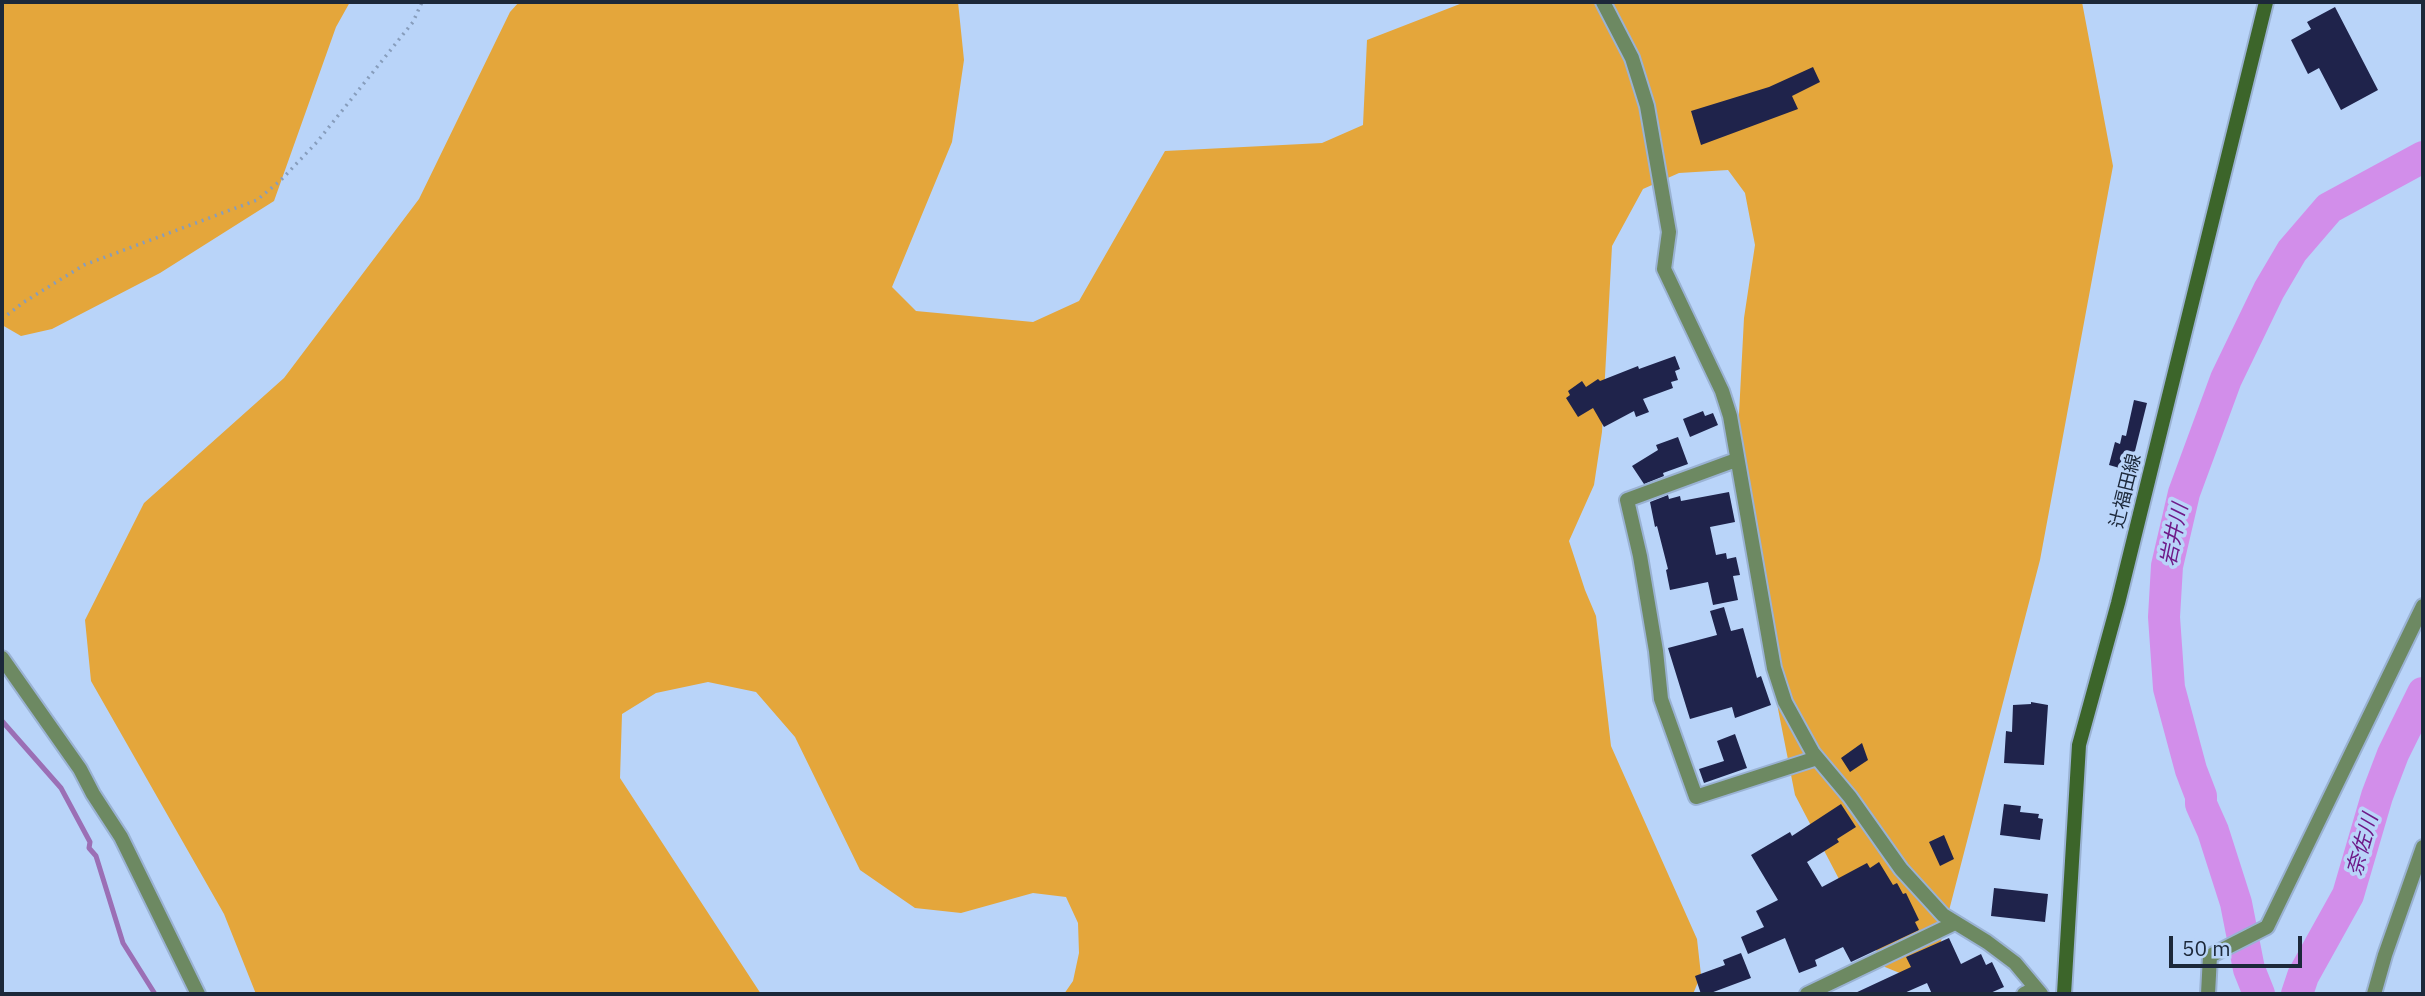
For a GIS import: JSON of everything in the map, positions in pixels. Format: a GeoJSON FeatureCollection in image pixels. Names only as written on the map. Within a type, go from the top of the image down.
{"type":"FeatureCollection","features":[{"type":"Feature","properties":{"kind":"main road","name":"辻福田線"},"geometry":{"type":"LineString","coordinates":[[2064,994],[2079,745],[2119,603],[2266,2]]}},
{"type":"Feature","properties":{"kind":"street"},"geometry":{"type":"LineString","coordinates":[[1603,2],[1632,58],[1647,106],[1668,232],[1664,270],[1730,416],[1774,668],[1785,702],[1817,758],[1850,797],[1900,869],[1943,915],[2015,963],[2034,992]]}},
{"type":"Feature","properties":{"kind":"street"},"geometry":{"type":"LineString","coordinates":[[1737,460],[1627,500],[1654,637],[1661,699],[1696,797],[1817,758]]}},
{"type":"Feature","properties":{"kind":"street"},"geometry":{"type":"LineString","coordinates":[[2208,994],[2210,956],[2267,927],[2423,606]]}},
{"type":"Feature","properties":{"kind":"street"},"geometry":{"type":"LineString","coordinates":[[2,658],[80,769],[121,837],[198,994]]}},
{"type":"Feature","properties":{"kind":"street"},"geometry":{"type":"LineString","coordinates":[[2374,994],[2423,847]]}},
{"type":"Feature","properties":{"kind":"street"},"geometry":{"type":"LineString","coordinates":[[1807,994],[1955,923]]}},
{"type":"Feature","properties":{"kind":"path"},"geometry":{"type":"LineString","coordinates":[[2,319],[84,265],[257,200],[281,180],[317,142],[413,22],[422,2]]}},
{"type":"Feature","properties":{"kind":"shaded area"},"geometry":{"type":"Polygon","coordinates":[[[2,2],[350,2],[336,27],[274,201],[160,273],[52,329],[21,336],[2,325],[2,2]]]}},
{"type":"Feature","properties":{"kind":"shaded area"},"geometry":{"type":"Polygon","coordinates":[[[519,2],[958,2],[964,60],[952,142],[892,287],[916,311],[1033,322],[1079,301],[1165,151],[1322,143],[1363,125],[1367,40],[1465,2],[2082,2],[2113,166],[2040,560],[1939,949],[1907,976],[1885,967],[1795,795],[1735,491],[1744,318],[1755,245],[1745,193],[1728,170],[1679,173],[1643,189],[1612,246],[1602,432],[1594,485],[1569,541],[1596,616],[1611,746],[1697,939],[1701,975],[1693,994],[1064,994],[1073,981],[1079,953],[1078,923],[1066,897],[1033,893],[961,913],[915,908],[860,870],[795,737],[756,692],[708,682],[656,693],[622,714],[620,778],[761,994],[256,994],[224,914],[91,681],[85,620],[144,503],[284,378],[419,199],[510,12],[519,2]]]}},
{"type":"Feature","properties":{"kind":"building"},"geometry":{"type":"Polygon","coordinates":[[[2335,7],[2378,90],[2341,110],[2319,68],[2308,74],[2291,40],[2311,29],[2307,22],[2335,7]]]}},
{"type":"Feature","properties":{"kind":"building"},"geometry":{"type":"Polygon","coordinates":[[[1813,67],[1820,82],[1792,96],[1798,109],[1701,145],[1691,111],[1769,87],[1813,67]]]}},
{"type":"Feature","properties":{"kind":"building"},"geometry":{"type":"Polygon","coordinates":[[[1675,356],[1680,369],[1675,371],[1678,380],[1671,382],[1673,388],[1643,399],[1649,412],[1636,417],[1634,411],[1604,427],[1593,408],[1578,417],[1566,398],[1570,395],[1568,391],[1582,381],[1586,387],[1598,379],[1600,381],[1638,366],[1639,369],[1675,356]]]}},
{"type":"Feature","properties":{"kind":"building"},"geometry":{"type":"Polygon","coordinates":[[[2134,400],[2147,403],[2130,471],[2109,465],[2115,442],[2120,444],[2122,435],[2126,436],[2134,400]]]}},
{"type":"Feature","properties":{"kind":"building"},"geometry":{"type":"Polygon","coordinates":[[[1703,411],[1705,416],[1713,413],[1718,425],[1690,437],[1683,419],[1703,411]]]}},
{"type":"Feature","properties":{"kind":"building"},"geometry":{"type":"Polygon","coordinates":[[[1678,437],[1688,464],[1663,473],[1664,476],[1644,484],[1632,466],[1658,450],[1656,445],[1678,437]]]}},
{"type":"Feature","properties":{"kind":"building"},"geometry":{"type":"Polygon","coordinates":[[[1729,492],[1735,522],[1710,527],[1716,555],[1726,553],[1727,559],[1736,557],[1740,575],[1733,576],[1738,600],[1713,605],[1708,582],[1670,590],[1668,569],[1650,502],[1668,495],[1669,499],[1680,496],[1681,501],[1729,492]]]}},
{"type":"Feature","properties":{"kind":"building"},"geometry":{"type":"Polygon","coordinates":[[[1724,607],[1731,631],[1743,628],[1757,678],[1761,676],[1771,705],[1735,718],[1732,707],[1690,719],[1668,648],[1717,635],[1710,611],[1724,607]]]}},
{"type":"Feature","properties":{"kind":"building"},"geometry":{"type":"Polygon","coordinates":[[[2031,702],[2048,705],[2044,765],[2004,763],[2006,731],[2012,732],[2013,705],[2031,702]]]}},
{"type":"Feature","properties":{"kind":"building"},"geometry":{"type":"Polygon","coordinates":[[[1735,734],[1747,768],[1704,783],[1699,769],[1724,761],[1717,741],[1735,734]]]}},
{"type":"Feature","properties":{"kind":"building"},"geometry":{"type":"Polygon","coordinates":[[[1862,743],[1868,760],[1850,772],[1841,758],[1862,743]]]}},
{"type":"Feature","properties":{"kind":"building"},"geometry":{"type":"Polygon","coordinates":[[[1841,804],[1856,827],[1837,839],[1839,842],[1807,862],[1822,887],[1867,863],[1870,868],[1879,862],[1893,885],[1897,883],[1903,894],[1906,893],[1919,920],[1915,922],[1919,930],[1851,962],[1843,947],[1815,960],[1817,966],[1799,973],[1785,938],[1748,954],[1741,937],[1764,927],[1756,911],[1778,900],[1751,855],[1790,832],[1792,836],[1841,804]]]}},
{"type":"Feature","properties":{"kind":"building"},"geometry":{"type":"Polygon","coordinates":[[[2004,804],[2021,806],[2020,812],[2039,814],[2038,818],[2043,819],[2040,840],[2000,835],[2004,804]]]}},
{"type":"Feature","properties":{"kind":"building"},"geometry":{"type":"Polygon","coordinates":[[[1944,835],[1954,859],[1940,866],[1929,842],[1944,835]]]}},
{"type":"Feature","properties":{"kind":"building"},"geometry":{"type":"Polygon","coordinates":[[[1994,888],[2048,894],[2045,922],[1991,916],[1994,888]]]}},
{"type":"Feature","properties":{"kind":"building"},"geometry":{"type":"Polygon","coordinates":[[[1949,938],[1961,964],[1981,954],[1986,965],[1992,962],[2004,987],[1988,994],[1932,994],[1927,983],[1902,994],[1853,994],[1911,967],[1906,957],[1949,938]]]}},
{"type":"Feature","properties":{"kind":"building"},"geometry":{"type":"Polygon","coordinates":[[[1741,953],[1751,978],[1708,994],[1701,994],[1695,976],[1725,965],[1723,960],[1741,953]]]}},
{"type":"Feature","properties":{"kind":"waterway","name":"岩井川"},"geometry":{"type":"LineString","coordinates":[[2259,994],[2249,969],[2236,903],[2213,831],[2201,804],[2201,796],[2191,770],[2169,688],[2164,617],[2167,566],[2184,493],[2226,379],[2269,290],[2292,251],[2329,208],[2423,157]]}},
{"type":"Feature","properties":{"kind":"waterway","name":"奈佐川"},"geometry":{"type":"LineString","coordinates":[[2297,994],[2303,976],[2348,895],[2377,796],[2393,754],[2423,693]]}},
{"type":"Feature","properties":{"kind":"waterway"},"geometry":{"type":"LineString","coordinates":[[2,721],[61,788],[90,842],[89,848],[96,856],[123,943],[155,994]]}}]}
